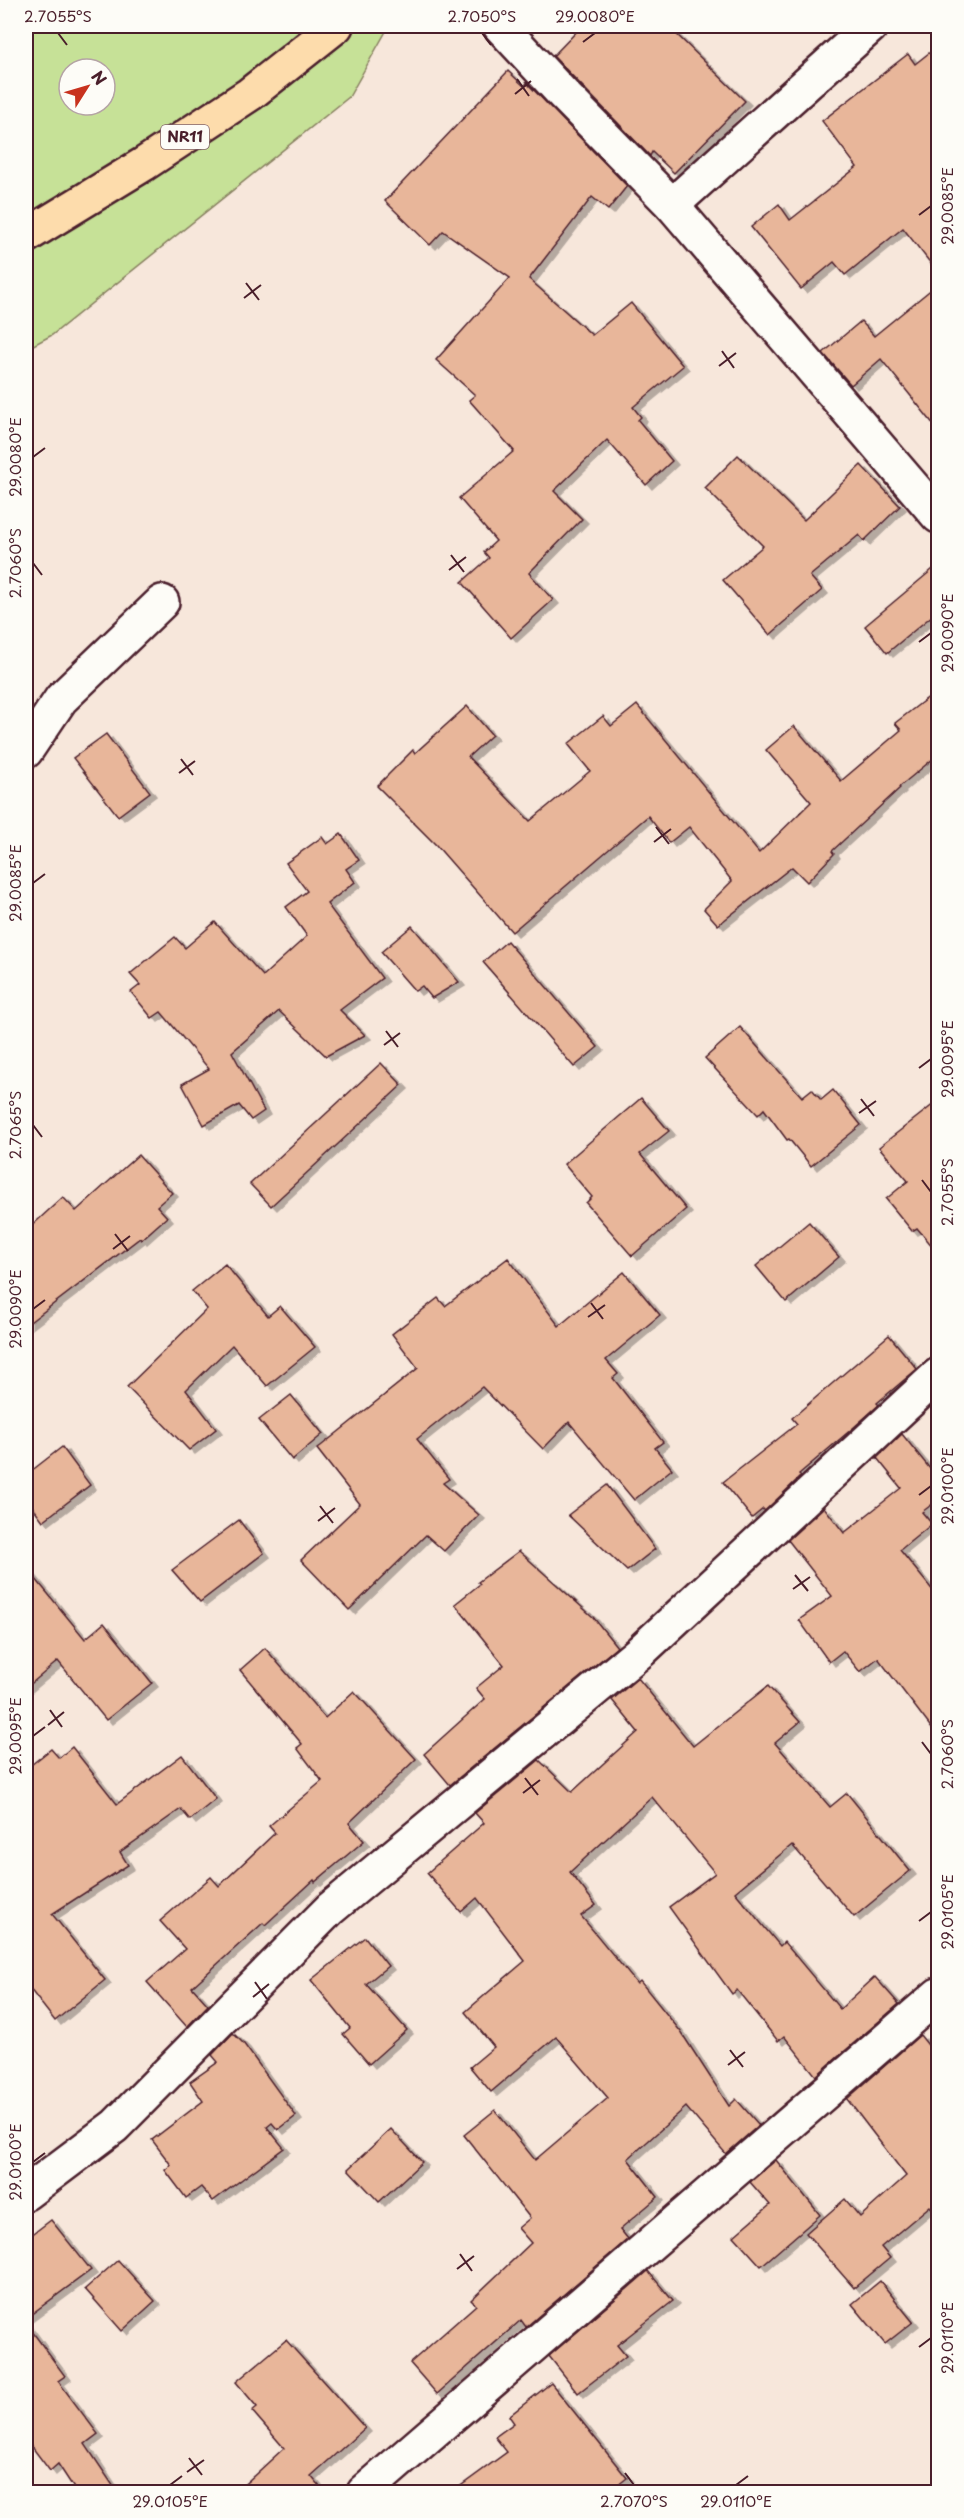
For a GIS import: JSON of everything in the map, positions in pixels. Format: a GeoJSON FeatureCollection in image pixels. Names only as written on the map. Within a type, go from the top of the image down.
{"type":"FeatureCollection","features":[{"type":"Feature","properties":{"kind":"highway","name":"NR11"},"geometry":{"type":"LineString","coordinates":[[26,236],[144,164],[250,94],[336,26]]}},
{"type":"Feature","properties":{"kind":"street"},"geometry":{"type":"LineString","coordinates":[[500,26],[672,205],[939,516]]}},
{"type":"Feature","properties":{"kind":"street"},"geometry":{"type":"LineString","coordinates":[[672,205],[871,26]]}},
{"type":"Feature","properties":{"kind":"street"},"geometry":{"type":"LineString","coordinates":[[26,751],[61,699],[162,602]]}},
{"type":"Feature","properties":{"kind":"street"},"geometry":{"type":"LineString","coordinates":[[26,2193],[115,2126],[330,1909],[641,1651],[939,1375]]}},
{"type":"Feature","properties":{"kind":"street"},"geometry":{"type":"LineString","coordinates":[[364,2493],[939,1995]]}},
{"type":"Feature","properties":{"kind":"green space"},"geometry":{"type":"Polygon","coordinates":[[[26,26],[389,26],[349,97],[52,335],[26,349],[26,26]]]}},
{"type":"Feature","properties":{"kind":"building"},"geometry":{"type":"Polygon","coordinates":[[[582,26],[668,26],[745,101],[674,173],[652,152],[650,156],[553,56],[582,26]]]}},
{"type":"Feature","properties":{"kind":"building"},"geometry":{"type":"Polygon","coordinates":[[[939,45],[939,274],[903,228],[845,275],[834,262],[801,289],[751,227],[779,204],[790,220],[857,167],[822,121],[908,54],[915,64],[939,45]]]}},
{"type":"Feature","properties":{"kind":"building"},"geometry":{"type":"Polygon","coordinates":[[[508,71],[524,86],[527,83],[627,186],[608,210],[592,197],[529,279],[592,335],[631,303],[683,366],[633,407],[641,417],[638,420],[672,461],[646,485],[607,440],[554,491],[582,519],[529,573],[553,600],[511,638],[462,582],[489,558],[484,552],[496,541],[459,498],[514,451],[469,400],[475,395],[436,360],[510,278],[443,231],[430,245],[385,201],[508,71]]]}},
{"type":"Feature","properties":{"kind":"building"},"geometry":{"type":"Polygon","coordinates":[[[939,283],[939,431],[881,359],[851,385],[823,353],[861,321],[874,336],[939,283]]]}},
{"type":"Feature","properties":{"kind":"building"},"geometry":{"type":"Polygon","coordinates":[[[738,455],[804,520],[861,465],[900,506],[864,541],[859,535],[810,576],[822,590],[770,635],[723,580],[763,546],[705,488],[738,455]]]}},
{"type":"Feature","properties":{"kind":"building"},"geometry":{"type":"Polygon","coordinates":[[[939,564],[939,610],[887,653],[865,626],[939,564]]]}},
{"type":"Feature","properties":{"kind":"building"},"geometry":{"type":"Polygon","coordinates":[[[939,689],[939,754],[899,787],[832,851],[834,854],[807,882],[792,867],[718,925],[704,909],[732,881],[689,827],[669,843],[648,816],[512,932],[436,845],[377,786],[413,750],[415,753],[467,706],[492,735],[468,757],[530,821],[590,771],[568,744],[603,716],[611,726],[637,705],[759,853],[811,802],[766,750],[794,726],[841,781],[901,730],[895,723],[939,689]]]}},
{"type":"Feature","properties":{"kind":"building"},"geometry":{"type":"Polygon","coordinates":[[[106,734],[150,792],[118,816],[73,758],[106,734]]]}},
{"type":"Feature","properties":{"kind":"building"},"geometry":{"type":"Polygon","coordinates":[[[341,834],[359,860],[346,869],[355,882],[327,904],[382,978],[340,1010],[365,1035],[326,1056],[279,1011],[232,1052],[264,1111],[251,1120],[239,1105],[204,1125],[182,1084],[209,1069],[161,1012],[152,1018],[131,992],[140,985],[130,974],[175,937],[185,948],[215,922],[263,976],[307,936],[286,907],[307,891],[286,863],[322,837],[327,844],[341,834]]]}},
{"type":"Feature","properties":{"kind":"building"},"geometry":{"type":"Polygon","coordinates":[[[412,926],[459,982],[432,998],[422,986],[415,991],[381,952],[412,926]]]}},
{"type":"Feature","properties":{"kind":"building"},"geometry":{"type":"Polygon","coordinates":[[[507,941],[598,1047],[574,1067],[483,962],[507,941]]]}},
{"type":"Feature","properties":{"kind":"building"},"geometry":{"type":"Polygon","coordinates":[[[740,1027],[802,1097],[812,1089],[821,1100],[833,1090],[861,1125],[811,1166],[789,1139],[787,1140],[764,1109],[758,1115],[705,1058],[740,1027]]]}},
{"type":"Feature","properties":{"kind":"building"},"geometry":{"type":"Polygon","coordinates":[[[381,1063],[402,1085],[271,1206],[250,1184],[381,1063]]]}},
{"type":"Feature","properties":{"kind":"building"},"geometry":{"type":"Polygon","coordinates":[[[641,1098],[669,1131],[640,1154],[686,1209],[632,1256],[586,1203],[592,1197],[564,1164],[641,1098]]]}},
{"type":"Feature","properties":{"kind":"building"},"geometry":{"type":"Polygon","coordinates":[[[939,1100],[939,1254],[917,1228],[912,1231],[886,1199],[908,1181],[879,1147],[939,1100]]]}},
{"type":"Feature","properties":{"kind":"building"},"geometry":{"type":"Polygon","coordinates":[[[138,1155],[172,1193],[157,1206],[167,1217],[141,1240],[140,1238],[26,1325],[26,1231],[63,1197],[76,1211],[138,1155]]]}},
{"type":"Feature","properties":{"kind":"building"},"geometry":{"type":"Polygon","coordinates":[[[809,1222],[839,1257],[786,1302],[756,1266],[809,1222]]]}},
{"type":"Feature","properties":{"kind":"building"},"geometry":{"type":"Polygon","coordinates":[[[508,1258],[559,1326],[624,1272],[660,1315],[606,1360],[618,1374],[613,1378],[663,1442],[655,1448],[672,1469],[634,1500],[569,1422],[543,1449],[482,1387],[417,1439],[449,1479],[443,1483],[479,1515],[444,1551],[426,1535],[349,1610],[301,1560],[360,1504],[317,1449],[418,1368],[392,1334],[438,1298],[445,1306],[508,1258]]]}},
{"type":"Feature","properties":{"kind":"building"},"geometry":{"type":"Polygon","coordinates":[[[225,1264],[268,1316],[280,1306],[315,1347],[267,1386],[232,1345],[186,1390],[216,1429],[189,1450],[127,1387],[207,1309],[192,1291],[225,1264]]]}},
{"type":"Feature","properties":{"kind":"building"},"geometry":{"type":"Polygon","coordinates":[[[889,1335],[917,1369],[799,1474],[801,1476],[765,1511],[763,1509],[752,1518],[723,1482],[797,1424],[792,1418],[889,1335]]]}},
{"type":"Feature","properties":{"kind":"building"},"geometry":{"type":"Polygon","coordinates":[[[291,1395],[323,1434],[292,1460],[259,1420],[291,1395]]]}},
{"type":"Feature","properties":{"kind":"building"},"geometry":{"type":"Polygon","coordinates":[[[902,1434],[939,1480],[939,1499],[922,1512],[932,1524],[900,1550],[939,1598],[939,1738],[878,1658],[860,1672],[843,1651],[829,1662],[799,1620],[832,1596],[788,1540],[824,1507],[844,1533],[901,1488],[877,1458],[902,1434]]]}},
{"type":"Feature","properties":{"kind":"building"},"geometry":{"type":"Polygon","coordinates":[[[62,1447],[90,1485],[43,1521],[26,1498],[26,1475],[62,1447]]]}},
{"type":"Feature","properties":{"kind":"building"},"geometry":{"type":"Polygon","coordinates":[[[607,1485],[655,1549],[627,1571],[568,1515],[607,1485]]]}},
{"type":"Feature","properties":{"kind":"building"},"geometry":{"type":"Polygon","coordinates":[[[239,1520],[264,1553],[200,1602],[172,1570],[239,1520]]]}},
{"type":"Feature","properties":{"kind":"building"},"geometry":{"type":"Polygon","coordinates":[[[519,1551],[593,1617],[617,1647],[450,1785],[424,1754],[485,1699],[476,1688],[504,1665],[455,1604],[480,1584],[478,1582],[519,1551]]]}},
{"type":"Feature","properties":{"kind":"building"},"geometry":{"type":"Polygon","coordinates":[[[26,1567],[85,1639],[104,1623],[152,1683],[106,1720],[58,1661],[26,1688],[26,1567]]]}},
{"type":"Feature","properties":{"kind":"building"},"geometry":{"type":"Polygon","coordinates":[[[265,1648],[325,1718],[354,1691],[416,1759],[349,1823],[364,1841],[315,1882],[314,1880],[265,1925],[263,1923],[192,1987],[208,2005],[187,2027],[147,1982],[185,1949],[160,1921],[211,1877],[219,1886],[275,1833],[269,1826],[322,1781],[297,1748],[302,1744],[240,1670],[265,1648]]]}},
{"type":"Feature","properties":{"kind":"building"},"geometry":{"type":"Polygon","coordinates":[[[638,1678],[693,1746],[768,1686],[800,1722],[775,1743],[830,1807],[847,1793],[910,1871],[854,1917],[792,1845],[735,1892],[780,1946],[784,1942],[840,2009],[875,1977],[899,2004],[816,2076],[784,2036],[778,2041],[737,1990],[732,1994],[669,1907],[715,1873],[652,1797],[570,1872],[596,1905],[581,1916],[637,1984],[640,1981],[681,2032],[729,2106],[736,2099],[759,2125],[726,2154],[686,2107],[628,2159],[658,2197],[620,2229],[628,2239],[526,2327],[521,2320],[437,2394],[410,2363],[476,2305],[471,2300],[531,2243],[518,2228],[530,2218],[464,2135],[495,2110],[535,2160],[608,2098],[556,2037],[491,2092],[470,2067],[494,2047],[465,2012],[525,1961],[477,1898],[461,1912],[427,1873],[484,1823],[475,1813],[539,1760],[572,1792],[638,1732],[612,1700],[638,1678]]]}},
{"type":"Feature","properties":{"kind":"building"},"geometry":{"type":"Polygon","coordinates":[[[72,1747],[117,1804],[182,1755],[216,1799],[190,1820],[181,1809],[120,1852],[128,1865],[52,1914],[105,1980],[55,2021],[26,1984],[26,1769],[51,1749],[59,1758],[72,1747]]]}},
{"type":"Feature","properties":{"kind":"building"},"geometry":{"type":"Polygon","coordinates":[[[365,1937],[388,1966],[366,1984],[407,2030],[369,2064],[343,2034],[350,2028],[311,1980],[365,1937]]]}},
{"type":"Feature","properties":{"kind":"building"},"geometry":{"type":"Polygon","coordinates":[[[233,2033],[244,2044],[296,2116],[278,2130],[272,2123],[267,2127],[284,2148],[213,2201],[201,2187],[186,2198],[165,2170],[171,2165],[152,2140],[203,2101],[190,2082],[218,2062],[212,2055],[233,2033]]]}},
{"type":"Feature","properties":{"kind":"building"},"geometry":{"type":"Polygon","coordinates":[[[920,2035],[939,2059],[939,2217],[930,2206],[881,2247],[890,2258],[854,2288],[806,2233],[845,2199],[860,2217],[906,2176],[847,2099],[920,2035]]]}},
{"type":"Feature","properties":{"kind":"building"},"geometry":{"type":"Polygon","coordinates":[[[391,2129],[422,2162],[379,2202],[348,2169],[391,2129]]]}},
{"type":"Feature","properties":{"kind":"building"},"geometry":{"type":"Polygon","coordinates":[[[776,2160],[820,2215],[761,2266],[734,2236],[770,2205],[750,2182],[776,2160]]]}},
{"type":"Feature","properties":{"kind":"building"},"geometry":{"type":"Polygon","coordinates":[[[51,2220],[91,2270],[26,2318],[26,2239],[51,2220]]]}},
{"type":"Feature","properties":{"kind":"building"},"geometry":{"type":"Polygon","coordinates":[[[118,2260],[155,2301],[122,2331],[85,2289],[118,2260]]]}},
{"type":"Feature","properties":{"kind":"building"},"geometry":{"type":"Polygon","coordinates":[[[648,2271],[673,2301],[617,2345],[626,2356],[578,2393],[549,2356],[648,2271]]]}},
{"type":"Feature","properties":{"kind":"building"},"geometry":{"type":"Polygon","coordinates":[[[880,2281],[913,2322],[885,2344],[852,2304],[880,2281]]]}},
{"type":"Feature","properties":{"kind":"building"},"geometry":{"type":"Polygon","coordinates":[[[26,2323],[65,2376],[58,2381],[98,2434],[85,2444],[118,2493],[77,2493],[58,2464],[50,2471],[26,2439],[26,2323]]]}},
{"type":"Feature","properties":{"kind":"building"},"geometry":{"type":"Polygon","coordinates":[[[286,2340],[365,2428],[311,2476],[325,2493],[235,2493],[284,2448],[252,2411],[257,2407],[236,2382],[286,2340]]]}},
{"type":"Feature","properties":{"kind":"building"},"geometry":{"type":"Polygon","coordinates":[[[551,2383],[627,2478],[608,2493],[451,2493],[507,2452],[495,2437],[514,2423],[509,2416],[551,2383]]]}}]}
